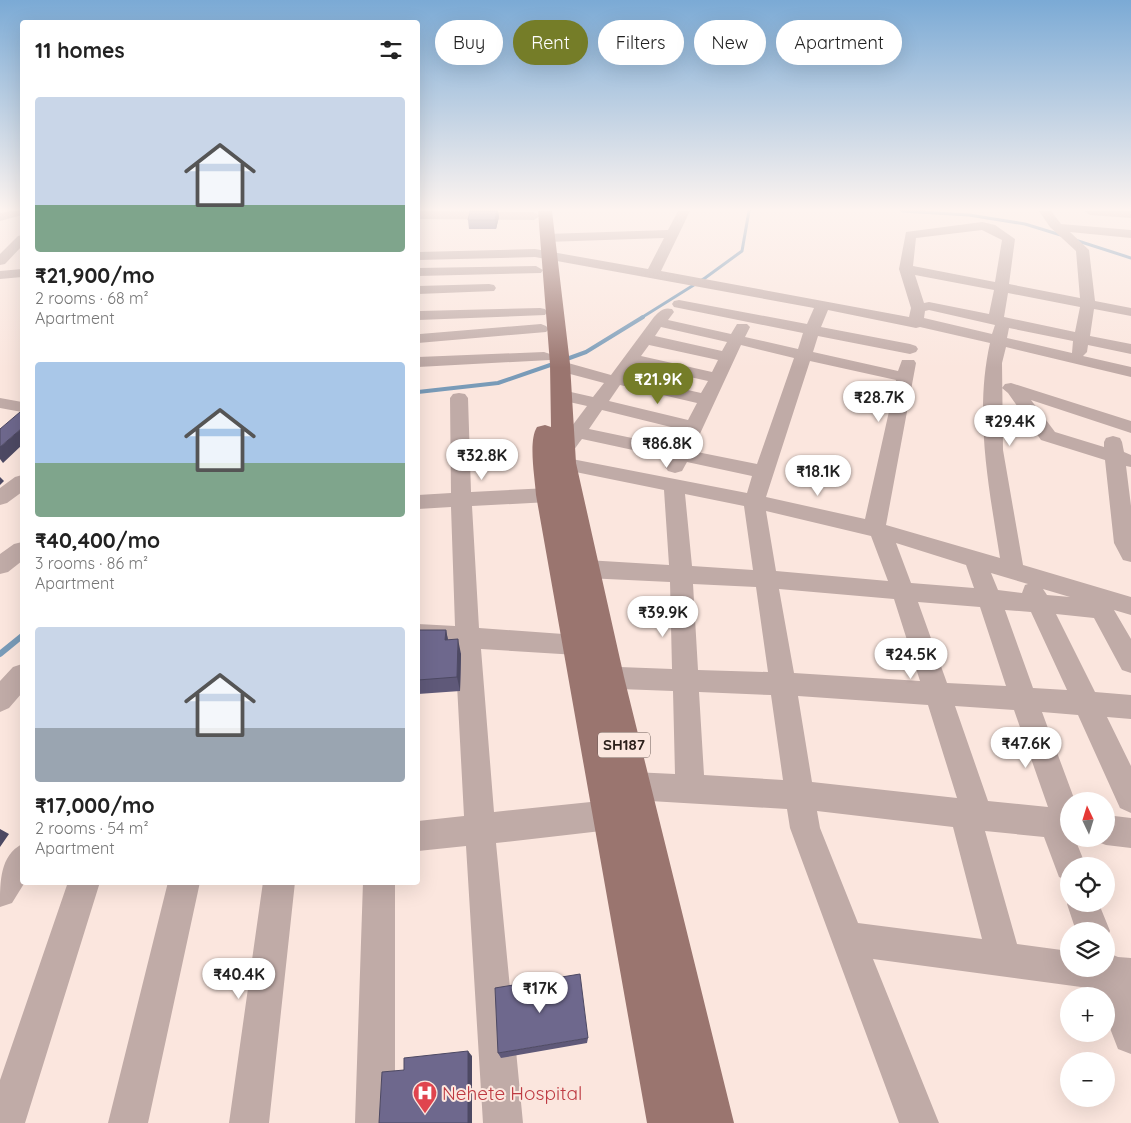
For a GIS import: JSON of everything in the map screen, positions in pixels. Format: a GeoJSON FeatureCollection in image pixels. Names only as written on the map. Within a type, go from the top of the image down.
{"type":"FeatureCollection","features":[{"type":"Feature","properties":{"kind":"main road","name":"SH187"},"geometry":{"type":"LineString","coordinates":[[539,263],[541,320],[553,367]]}},
{"type":"Feature","properties":{"kind":"main road","name":"SH187"},"geometry":{"type":"LineString","coordinates":[[540,263],[563,451],[586,569],[589,666],[633,786],[710,1123]]}},
{"type":"Feature","properties":{"kind":"main road","name":"SH187"},"geometry":{"type":"LineString","coordinates":[[563,451],[549,495],[589,666],[610,815],[671,1123]]}},
{"type":"Feature","properties":{"kind":"street"},"geometry":{"type":"LineString","coordinates":[[420,272],[473,263]]}},
{"type":"Feature","properties":{"kind":"street"},"geometry":{"type":"LineString","coordinates":[[598,263],[823,305],[1081,338],[1131,349]]}},
{"type":"Feature","properties":{"kind":"street"},"geometry":{"type":"LineString","coordinates":[[653,273],[658,263]]}},
{"type":"Feature","properties":{"kind":"street"},"geometry":{"type":"LineString","coordinates":[[907,263],[906,269],[917,317],[877,530],[903,591],[937,694],[972,814],[1004,959]]}},
{"type":"Feature","properties":{"kind":"street"},"geometry":{"type":"LineString","coordinates":[[1006,263],[1000,327],[994,363],[993,450],[1019,572],[1038,603],[1131,798]]}},
{"type":"Feature","properties":{"kind":"street"},"geometry":{"type":"LineString","coordinates":[[1077,359],[1088,304],[1083,263]]}},
{"type":"Feature","properties":{"kind":"street"},"geometry":{"type":"LineString","coordinates":[[906,269],[1131,312]]}},
{"type":"Feature","properties":{"kind":"street"},"geometry":{"type":"LineString","coordinates":[[0,275],[20,273]]}},
{"type":"Feature","properties":{"kind":"street"},"geometry":{"type":"LineString","coordinates":[[563,451],[658,322],[666,313],[709,283]]}},
{"type":"Feature","properties":{"kind":"street"},"geometry":{"type":"LineString","coordinates":[[420,290],[489,288]]}},
{"type":"Feature","properties":{"kind":"street"},"geometry":{"type":"LineString","coordinates":[[679,304],[910,349]]}},
{"type":"Feature","properties":{"kind":"street"},"geometry":{"type":"LineString","coordinates":[[823,305],[812,330],[754,501],[805,828],[919,1123]]}},
{"type":"Feature","properties":{"kind":"street"},"geometry":{"type":"LineString","coordinates":[[420,316],[541,320]]}},
{"type":"Feature","properties":{"kind":"street"},"geometry":{"type":"LineString","coordinates":[[690,789],[681,574],[671,484],[681,454],[747,318]]}},
{"type":"Feature","properties":{"kind":"street"},"geometry":{"type":"LineString","coordinates":[[420,339],[541,320]]}},
{"type":"Feature","properties":{"kind":"street"},"geometry":{"type":"LineString","coordinates":[[658,322],[803,356],[905,377]]}},
{"type":"Feature","properties":{"kind":"street"},"geometry":{"type":"LineString","coordinates":[[1000,327],[1077,359],[1131,372]]}},
{"type":"Feature","properties":{"kind":"street"},"geometry":{"type":"LineString","coordinates":[[645,339],[727,357]]}},
{"type":"Feature","properties":{"kind":"street"},"geometry":{"type":"LineString","coordinates":[[631,359],[717,378]]}},
{"type":"Feature","properties":{"kind":"street"},"geometry":{"type":"LineString","coordinates":[[420,362],[553,367],[707,400]]}},
{"type":"Feature","properties":{"kind":"street"},"geometry":{"type":"LineString","coordinates":[[553,367],[598,404],[694,427]]}},
{"type":"Feature","properties":{"kind":"street"},"geometry":{"type":"LineString","coordinates":[[994,382],[1131,427]]}},
{"type":"Feature","properties":{"kind":"street"},"geometry":{"type":"LineString","coordinates":[[1014,389],[1048,436],[1123,458]]}},
{"type":"Feature","properties":{"kind":"street"},"geometry":{"type":"LineString","coordinates":[[459,398],[460,500],[467,638],[503,1123]]}},
{"type":"Feature","properties":{"kind":"street"},"geometry":{"type":"LineString","coordinates":[[0,403],[20,407]]}},
{"type":"Feature","properties":{"kind":"street"},"geometry":{"type":"LineString","coordinates":[[1110,420],[1123,458],[1125,543],[1131,554]]}},
{"type":"Feature","properties":{"kind":"street"},"geometry":{"type":"LineString","coordinates":[[563,451],[681,454],[764,472]]}},
{"type":"Feature","properties":{"kind":"street"},"geometry":{"type":"LineString","coordinates":[[563,451],[671,484],[877,530],[1019,572],[1098,602],[1131,662]]}},
{"type":"Feature","properties":{"kind":"street"},"geometry":{"type":"LineString","coordinates":[[0,478],[20,482]]}},
{"type":"Feature","properties":{"kind":"street"},"geometry":{"type":"LineString","coordinates":[[0,498],[20,483]]}},
{"type":"Feature","properties":{"kind":"street"},"geometry":{"type":"LineString","coordinates":[[420,502],[549,495]]}},
{"type":"Feature","properties":{"kind":"street"},"geometry":{"type":"LineString","coordinates":[[0,566],[20,551]]}},
{"type":"Feature","properties":{"kind":"street"},"geometry":{"type":"LineString","coordinates":[[633,786],[800,795],[1069,825],[975,559]]}},
{"type":"Feature","properties":{"kind":"street"},"geometry":{"type":"LineString","coordinates":[[586,569],[766,579],[1038,603],[1098,602],[1131,606]]}},
{"type":"Feature","properties":{"kind":"street"},"geometry":{"type":"LineString","coordinates":[[420,634],[467,638],[589,666],[684,680],[782,684],[1131,707]]}},
{"type":"Feature","properties":{"kind":"street"},"geometry":{"type":"LineString","coordinates":[[420,836],[610,815]]}},
{"type":"Feature","properties":{"kind":"street"},"geometry":{"type":"LineString","coordinates":[[1054,824],[1067,857]]}},
{"type":"Feature","properties":{"kind":"street"},"geometry":{"type":"LineString","coordinates":[[1115,831],[1131,833]]}},
{"type":"Feature","properties":{"kind":"street"},"geometry":{"type":"LineString","coordinates":[[0,890],[20,863]]}},
{"type":"Feature","properties":{"kind":"street"},"geometry":{"type":"LineString","coordinates":[[5,1123],[83,885]]}},
{"type":"Feature","properties":{"kind":"street"},"geometry":{"type":"LineString","coordinates":[[128,1123],[183,885]]}},
{"type":"Feature","properties":{"kind":"street"},"geometry":{"type":"LineString","coordinates":[[249,1123],[279,885]]}},
{"type":"Feature","properties":{"kind":"street"},"geometry":{"type":"LineString","coordinates":[[375,1123],[379,885]]}},
{"type":"Feature","properties":{"kind":"street"},"geometry":{"type":"LineString","coordinates":[[847,938],[1060,967]]}},
{"type":"Feature","properties":{"kind":"street"},"geometry":{"type":"LineString","coordinates":[[1107,977],[1131,1036]]}},
{"type":"Feature","properties":{"kind":"building"},"geometry":{"type":"Polygon","coordinates":[[[20,412],[20,430],[0,447],[0,429],[20,412]]]}},
{"type":"Feature","properties":{"kind":"building"},"geometry":{"type":"Polygon","coordinates":[[[420,630],[446,630],[445,640],[458,639],[457,677],[420,680],[420,630]]]}},
{"type":"Feature","properties":{"kind":"building"},"geometry":{"type":"Polygon","coordinates":[[[580,974],[588,1038],[498,1053],[495,988],[580,974]]]}},
{"type":"Feature","properties":{"kind":"building"},"geometry":{"type":"Polygon","coordinates":[[[468,1051],[468,1123],[379,1123],[382,1072],[404,1070],[404,1058],[468,1051]]]}},
{"type":"Feature","properties":{"kind":"waterway"},"geometry":{"type":"LineString","coordinates":[[641,318],[725,263]]}},
{"type":"Feature","properties":{"kind":"waterway"},"geometry":{"type":"LineString","coordinates":[[564,360],[586,352],[643,317]]}},
{"type":"Feature","properties":{"kind":"waterway"},"geometry":{"type":"LineString","coordinates":[[420,392],[498,383],[556,363]]}},
{"type":"Feature","properties":{"kind":"waterway"},"geometry":{"type":"LineString","coordinates":[[0,654],[20,638]]}},
{"type":"Feature","properties":{"kind":"place","name":"Nehete Hospital"},"geometry":{"type":"Point","coordinates":[425,1114]}}]}
